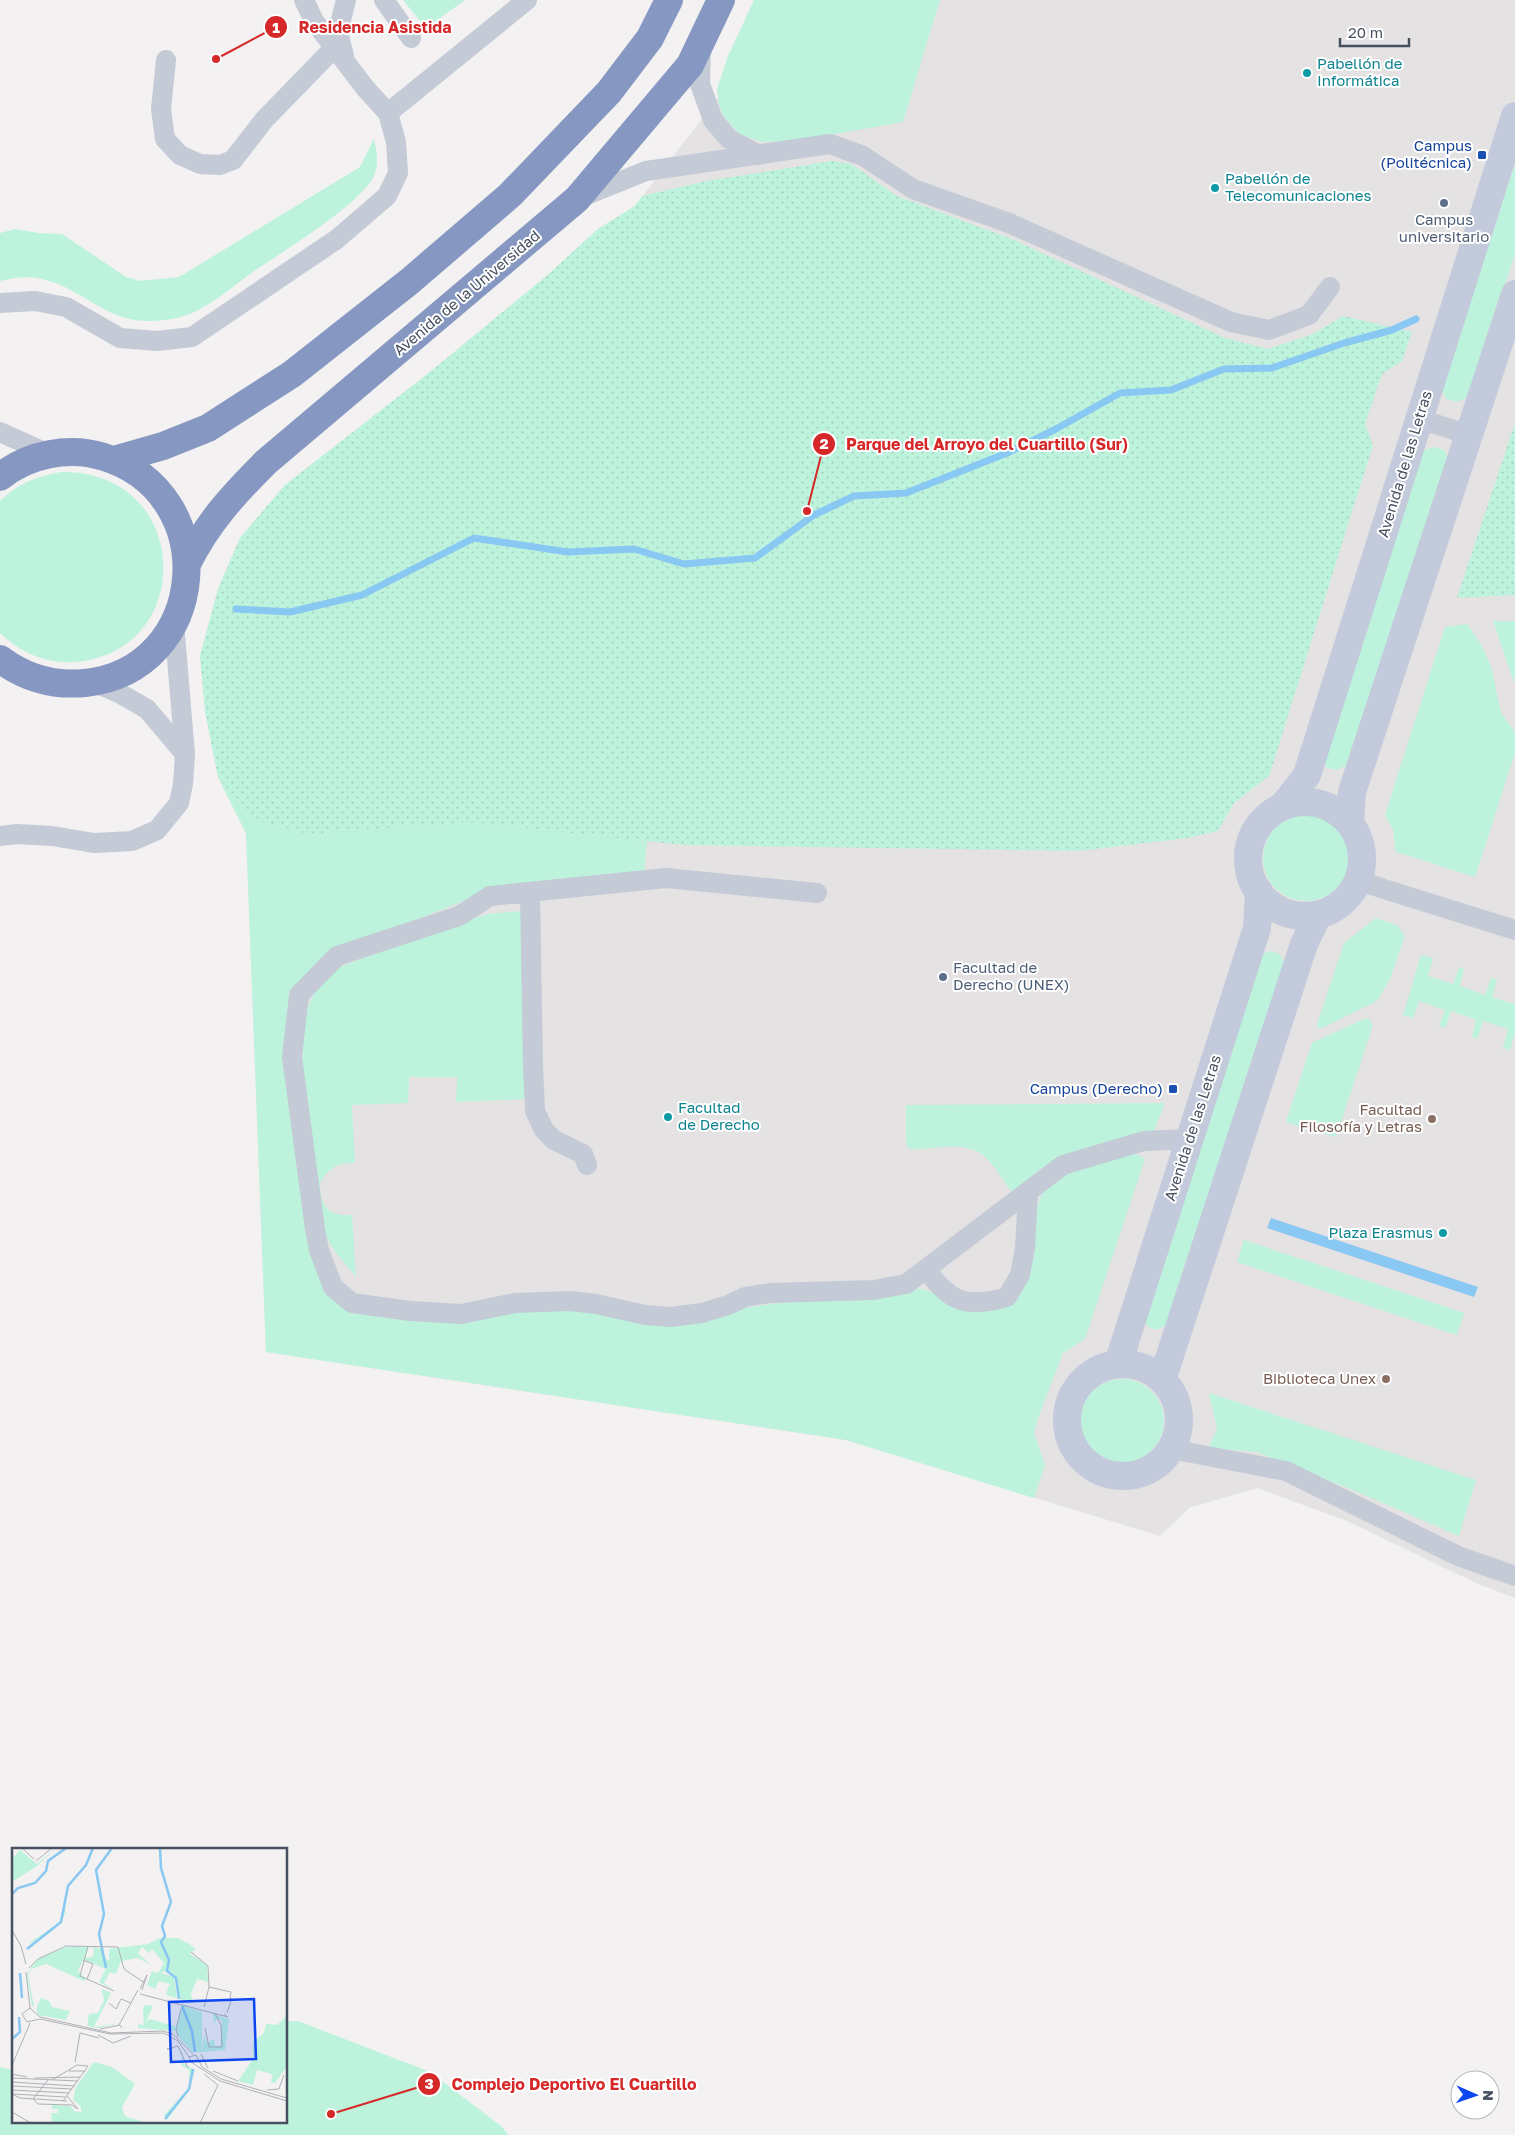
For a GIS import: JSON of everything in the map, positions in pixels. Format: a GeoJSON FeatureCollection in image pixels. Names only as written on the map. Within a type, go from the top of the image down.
{"type":"FeatureCollection","features":[{"type":"Feature","properties":{"kind":"highway"},"geometry":{"type":"LineString","coordinates":[[114,460],[163,446],[208,428],[292,374],[410,281],[510,195],[609,92],[650,38],[669,0]]}},
{"type":"Feature","properties":{"kind":"highway","name":"Avenida de la Universidad"},"geometry":{"type":"LineString","coordinates":[[187,564],[199,539],[230,499],[266,462],[577,199],[690,65],[721,0]]}},
{"type":"Feature","properties":{"kind":"highway"},"geometry":{"type":"LineString","coordinates":[[0,477],[19,464],[49,454],[82,452],[114,460],[134,470],[152,484],[170,507],[182,534],[187,564],[182,604],[174,623],[159,644],[140,662],[118,674],[93,682],[67,684],[38,680],[21,673],[0,659]]}},
{"type":"Feature","properties":{"kind":"highway"},"geometry":{"type":"LineString","coordinates":[[0,685],[38,680]]}},
{"type":"Feature","properties":{"kind":"main road","name":"Avenida de las Letras"},"geometry":{"type":"LineString","coordinates":[[1283,806],[1307,775],[1515,116]]}},
{"type":"Feature","properties":{"kind":"main road"},"geometry":{"type":"LineString","coordinates":[[1350,824],[1352,792],[1515,294]]}},
{"type":"Feature","properties":{"kind":"main road"},"geometry":{"type":"LineString","coordinates":[[1305,802],[1320,804],[1340,813],[1350,824],[1358,839],[1362,855],[1358,880],[1350,893],[1339,904],[1318,914],[1302,916],[1286,912],[1272,905],[1259,891],[1252,879],[1249,865],[1251,843],[1256,830],[1265,818],[1283,806],[1305,802]]}},
{"type":"Feature","properties":{"kind":"main road","name":"Avenida de las Letras"},"geometry":{"type":"LineString","coordinates":[[1118,1364],[1256,928],[1259,891]]}},
{"type":"Feature","properties":{"kind":"main road"},"geometry":{"type":"LineString","coordinates":[[1162,1380],[1304,944],[1318,914]]}},
{"type":"Feature","properties":{"kind":"main road"},"geometry":{"type":"LineString","coordinates":[[1118,1364],[1142,1367],[1162,1380],[1173,1394],[1179,1412],[1178,1432],[1171,1449],[1160,1463],[1145,1472],[1119,1477],[1094,1469],[1075,1450],[1067,1426],[1071,1400],[1080,1384],[1101,1368],[1118,1364]]}},
{"type":"Feature","properties":{"kind":"street"},"geometry":{"type":"LineString","coordinates":[[0,304],[36,301],[66,307],[120,338],[157,341],[192,337],[336,239],[388,196],[398,173],[396,142],[388,113],[314,21],[304,0]]}},
{"type":"Feature","properties":{"kind":"street"},"geometry":{"type":"LineString","coordinates":[[340,55],[338,32],[346,0]]}},
{"type":"Feature","properties":{"kind":"street"},"geometry":{"type":"LineString","coordinates":[[384,0],[411,38]]}},
{"type":"Feature","properties":{"kind":"street"},"geometry":{"type":"LineString","coordinates":[[388,113],[527,0]]}},
{"type":"Feature","properties":{"kind":"street"},"geometry":{"type":"LineString","coordinates":[[702,40],[700,84],[713,120],[729,139],[759,155]]}},
{"type":"Feature","properties":{"kind":"street"},"geometry":{"type":"LineString","coordinates":[[166,60],[161,109],[165,139],[180,155],[200,164],[220,165],[233,160],[264,120],[340,55]]}},
{"type":"Feature","properties":{"kind":"street"},"geometry":{"type":"LineString","coordinates":[[577,199],[646,171],[830,144],[863,156],[913,189],[1009,223],[1231,322],[1269,330],[1309,315],[1330,287]]}},
{"type":"Feature","properties":{"kind":"street"},"geometry":{"type":"LineString","coordinates":[[1420,419],[1469,435]]}},
{"type":"Feature","properties":{"kind":"street"},"geometry":{"type":"LineString","coordinates":[[0,432],[49,454]]}},
{"type":"Feature","properties":{"kind":"street"},"geometry":{"type":"LineString","coordinates":[[0,836],[17,834],[52,836],[94,843],[132,841],[157,830],[178,803],[183,784],[185,754],[174,623]]}},
{"type":"Feature","properties":{"kind":"street"},"geometry":{"type":"LineString","coordinates":[[93,682],[120,693],[146,709],[185,754]]}},
{"type":"Feature","properties":{"kind":"street"},"geometry":{"type":"LineString","coordinates":[[817,893],[798,889],[763,888],[666,878],[490,896],[459,916],[337,956],[299,995],[292,1057],[315,1229],[319,1250],[333,1287],[352,1304],[410,1311],[461,1314],[515,1303],[570,1301],[596,1304],[645,1316],[671,1317],[702,1313],[728,1305],[745,1297],[770,1293],[874,1290],[906,1284],[1063,1165],[1144,1141],[1189,1139]]}},
{"type":"Feature","properties":{"kind":"street"},"geometry":{"type":"LineString","coordinates":[[1358,880],[1384,890],[1515,930]]}},
{"type":"Feature","properties":{"kind":"street"},"geometry":{"type":"LineString","coordinates":[[530,892],[535,1111],[544,1130],[554,1140],[583,1154],[587,1165]]}},
{"type":"Feature","properties":{"kind":"street"},"geometry":{"type":"LineString","coordinates":[[926,1268],[938,1286],[963,1302],[986,1303],[1007,1297],[1020,1275],[1025,1248],[1028,1192]]}},
{"type":"Feature","properties":{"kind":"street"},"geometry":{"type":"LineString","coordinates":[[1171,1449],[1286,1471],[1458,1556],[1515,1576]]}},
{"type":"Feature","properties":{"kind":"shaded area"},"geometry":{"type":"Polygon","coordinates":[[[773,0],[1515,0],[1515,1598],[1478,1584],[1347,1521],[1257,1488],[1189,1508],[1160,1536],[846,1440],[266,1352],[246,833],[218,777],[205,711],[200,656],[218,589],[240,538],[285,485],[430,372],[550,273],[598,229],[635,206],[750,56],[773,0]]]}},
{"type":"Feature","properties":{"kind":"green space"},"geometry":{"type":"Polygon","coordinates":[[[403,0],[465,0],[426,28],[403,0]]]}},
{"type":"Feature","properties":{"kind":"green space"},"geometry":{"type":"Polygon","coordinates":[[[754,0],[940,0],[903,122],[796,141],[762,142],[739,134],[724,117],[719,105],[717,89],[728,56],[754,0]]]}},
{"type":"Feature","properties":{"kind":"green space"},"geometry":{"type":"Polygon","coordinates":[[[374,139],[377,167],[374,176],[366,188],[319,227],[221,296],[187,315],[173,319],[152,321],[126,318],[60,285],[42,279],[23,277],[0,281],[0,233],[15,229],[62,234],[126,277],[140,281],[179,277],[360,167],[374,139]]]}},
{"type":"Feature","properties":{"kind":"green space"},"geometry":{"type":"Polygon","coordinates":[[[832,161],[851,164],[897,196],[1014,240],[1225,338],[1268,349],[1311,335],[1343,316],[1412,332],[1402,361],[1382,374],[1365,424],[1373,445],[1269,776],[1234,803],[1218,831],[1187,838],[1079,851],[684,845],[469,822],[308,834],[253,819],[218,777],[205,711],[200,656],[218,589],[240,538],[285,485],[430,372],[550,273],[598,229],[635,206],[642,196],[707,181],[832,161]]]}},
{"type":"Feature","properties":{"kind":"green space"},"geometry":{"type":"Polygon","coordinates":[[[1515,163],[1515,254],[1468,397],[1457,402],[1446,399],[1442,391],[1515,163]]]}},
{"type":"Feature","properties":{"kind":"green space"},"geometry":{"type":"Polygon","coordinates":[[[1515,423],[1515,595],[1457,598],[1515,423]]]}},
{"type":"Feature","properties":{"kind":"green space"},"geometry":{"type":"Polygon","coordinates":[[[1434,447],[1444,450],[1448,459],[1348,765],[1336,770],[1327,768],[1323,758],[1423,451],[1434,447]]]}},
{"type":"Feature","properties":{"kind":"green space"},"geometry":{"type":"Polygon","coordinates":[[[61,472],[105,479],[136,500],[156,529],[163,563],[159,597],[143,628],[115,651],[75,662],[54,661],[34,656],[16,646],[0,633],[0,501],[13,490],[28,482],[61,472]]]}},
{"type":"Feature","properties":{"kind":"green space"},"geometry":{"type":"Polygon","coordinates":[[[1493,621],[1515,621],[1515,682],[1514,682],[1493,621]]]}},
{"type":"Feature","properties":{"kind":"green space"},"geometry":{"type":"Polygon","coordinates":[[[1467,624],[1481,644],[1491,666],[1501,713],[1515,732],[1515,753],[1475,877],[1396,852],[1393,830],[1385,815],[1445,627],[1467,624]]]}},
{"type":"Feature","properties":{"kind":"green space"},"geometry":{"type":"Polygon","coordinates":[[[218,777],[253,819],[308,834],[469,822],[647,841],[644,874],[494,889],[334,952],[291,997],[326,1270],[367,1309],[512,1304],[708,1313],[808,1299],[922,1289],[933,1293],[1003,1305],[1042,1194],[1061,1177],[1083,1166],[1133,1152],[1145,1159],[1085,1339],[1063,1353],[1037,1421],[1034,1433],[1045,1465],[1034,1498],[846,1440],[266,1352],[246,833],[218,777]]]}},
{"type":"Feature","properties":{"kind":"green space"},"geometry":{"type":"Polygon","coordinates":[[[1306,815],[1322,819],[1336,828],[1345,842],[1349,858],[1345,874],[1336,888],[1322,897],[1306,901],[1290,897],[1276,888],[1267,874],[1263,858],[1267,842],[1276,828],[1290,819],[1306,815]]]}},
{"type":"Feature","properties":{"kind":"green space"},"geometry":{"type":"Polygon","coordinates":[[[522,911],[529,1099],[456,1102],[457,1077],[409,1077],[408,1103],[352,1105],[355,1163],[338,1165],[330,1170],[320,1183],[320,1191],[324,1204],[331,1212],[352,1215],[356,1277],[337,1254],[322,1231],[302,1065],[305,1013],[317,987],[340,967],[450,925],[489,914],[522,911]]]}},
{"type":"Feature","properties":{"kind":"green space"},"geometry":{"type":"Polygon","coordinates":[[[1376,918],[1398,926],[1405,936],[1390,979],[1379,998],[1373,1003],[1322,1028],[1318,1028],[1317,1025],[1344,943],[1376,918]]]}},
{"type":"Feature","properties":{"kind":"green space"},"geometry":{"type":"Polygon","coordinates":[[[1270,951],[1280,954],[1284,963],[1169,1324],[1157,1330],[1148,1327],[1144,1318],[1259,955],[1270,951]]]}},
{"type":"Feature","properties":{"kind":"green space"},"geometry":{"type":"Polygon","coordinates":[[[1421,955],[1433,958],[1428,976],[1453,984],[1459,967],[1464,969],[1460,986],[1485,995],[1491,978],[1497,980],[1492,997],[1515,1004],[1515,1033],[1510,1050],[1503,1048],[1508,1029],[1483,1021],[1477,1039],[1472,1037],[1476,1020],[1451,1011],[1445,1028],[1439,1026],[1445,1010],[1419,1001],[1413,1018],[1403,1015],[1421,955]]]}},
{"type":"Feature","properties":{"kind":"green space"},"geometry":{"type":"Polygon","coordinates":[[[1364,1019],[1369,1019],[1372,1028],[1336,1137],[1286,1122],[1312,1043],[1364,1019]]]}},
{"type":"Feature","properties":{"kind":"green space"},"geometry":{"type":"Polygon","coordinates":[[[1165,1103],[1154,1131],[1061,1157],[1038,1171],[1012,1192],[991,1163],[976,1151],[959,1147],[914,1149],[908,1148],[906,1142],[906,1105],[1165,1103]]]}},
{"type":"Feature","properties":{"kind":"green space"},"geometry":{"type":"Polygon","coordinates":[[[1244,1240],[1464,1313],[1457,1335],[1237,1262],[1244,1240]]]}},
{"type":"Feature","properties":{"kind":"green space"},"geometry":{"type":"Polygon","coordinates":[[[1122,1379],[1145,1386],[1157,1398],[1164,1421],[1157,1444],[1145,1456],[1122,1463],[1099,1456],[1087,1444],[1080,1421],[1087,1398],[1099,1386],[1122,1379]]]}},
{"type":"Feature","properties":{"kind":"green space"},"geometry":{"type":"Polygon","coordinates":[[[1209,1393],[1476,1480],[1459,1536],[1360,1493],[1257,1452],[1208,1448],[1217,1429],[1209,1393]]]}},
{"type":"Feature","properties":{"kind":"green space"},"geometry":{"type":"Polygon","coordinates":[[[288,2021],[298,2021],[430,2072],[501,2126],[509,2135],[0,2135],[0,2067],[12,2070],[12,2122],[288,2122],[288,2021]]]}},
{"type":"Feature","properties":{"kind":"water"},"geometry":{"type":"Polygon","coordinates":[[[1271,1218],[1478,1287],[1474,1297],[1267,1228],[1271,1218]]]}},
{"type":"Feature","properties":{"kind":"waterway"},"geometry":{"type":"LineString","coordinates":[[236,609],[290,612],[362,595],[474,538],[568,552],[634,549],[684,564],[755,558],[814,515],[854,496],[906,493],[1007,453],[1054,430],[1120,393],[1171,390],[1224,369],[1272,368],[1344,343],[1392,330],[1416,319]]}},
{"type":"Feature","properties":{"kind":"place","name":"Residencia Asistida"},"geometry":{"type":"Point","coordinates":[216,59]}},
{"type":"Feature","properties":{"kind":"place","name":"Pabellón de Informática"},"geometry":{"type":"Point","coordinates":[1307,73]}},
{"type":"Feature","properties":{"kind":"place","name":"Campus (Politécnica)"},"geometry":{"type":"Point","coordinates":[1482,155]}},
{"type":"Feature","properties":{"kind":"place","name":"Pabellón de Telecomunicaciones"},"geometry":{"type":"Point","coordinates":[1215,188]}},
{"type":"Feature","properties":{"kind":"place","name":"Campus universitario"},"geometry":{"type":"Point","coordinates":[1444,203]}},
{"type":"Feature","properties":{"kind":"place","name":"Parque del Arroyo del Cuartillo (Sur)"},"geometry":{"type":"Point","coordinates":[807,511]}},
{"type":"Feature","properties":{"kind":"place","name":"Facultad de Derecho (UNEX)"},"geometry":{"type":"Point","coordinates":[943,977]}},
{"type":"Feature","properties":{"kind":"place","name":"Campus (Derecho)"},"geometry":{"type":"Point","coordinates":[1173,1089]}},
{"type":"Feature","properties":{"kind":"place","name":"Facultad de Derecho"},"geometry":{"type":"Point","coordinates":[668,1117]}},
{"type":"Feature","properties":{"kind":"place","name":"Facultad Filosofía y Letras"},"geometry":{"type":"Point","coordinates":[1432,1119]}},
{"type":"Feature","properties":{"kind":"place","name":"Plaza Erasmus"},"geometry":{"type":"Point","coordinates":[1443,1233]}},
{"type":"Feature","properties":{"kind":"place","name":"Biblioteca Unex"},"geometry":{"type":"Point","coordinates":[1386,1379]}},
{"type":"Feature","properties":{"kind":"place","name":"Complejo Deportivo El Cuartillo"},"geometry":{"type":"Point","coordinates":[331,2114]}}]}
